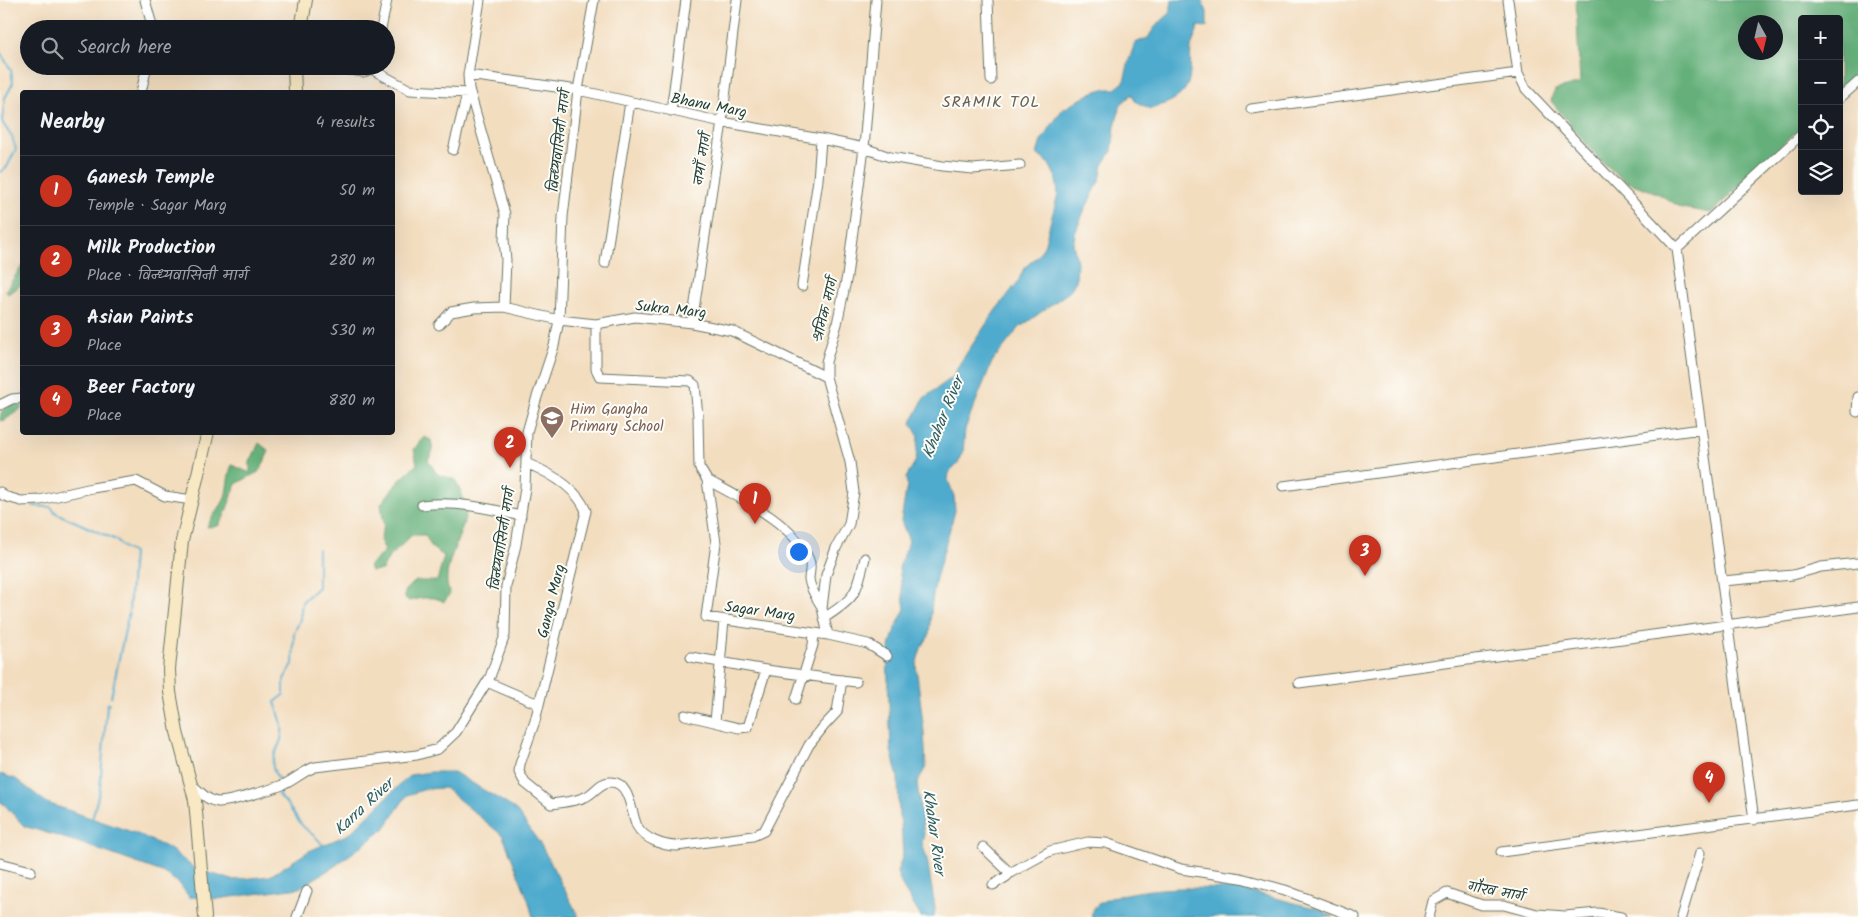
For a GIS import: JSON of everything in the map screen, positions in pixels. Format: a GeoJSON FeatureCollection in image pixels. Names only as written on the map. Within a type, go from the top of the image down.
{"type":"FeatureCollection","features":[{"type":"Feature","properties":{"kind":"main road"},"geometry":{"type":"LineString","coordinates":[[303,20],[306,0]]}},
{"type":"Feature","properties":{"kind":"main road"},"geometry":{"type":"LineString","coordinates":[[294,75],[295,90]]}},
{"type":"Feature","properties":{"kind":"main road"},"geometry":{"type":"LineString","coordinates":[[205,913],[195,800],[177,732],[170,692],[169,669],[182,541],[207,435]]}},
{"type":"Feature","properties":{"kind":"street"},"geometry":{"type":"LineString","coordinates":[[145,0],[151,20]]}},
{"type":"Feature","properties":{"kind":"street"},"geometry":{"type":"LineString","coordinates":[[383,20],[387,0]]}},
{"type":"Feature","properties":{"kind":"street"},"geometry":{"type":"LineString","coordinates":[[453,150],[468,91],[468,75],[480,0]]}},
{"type":"Feature","properties":{"kind":"street","name":"विन्ध्यवासिनी मार्ग"},"geometry":{"type":"LineString","coordinates":[[192,785],[207,799],[218,802],[268,790],[287,783],[304,771],[315,767],[417,755],[438,749],[456,732],[487,682],[505,635],[506,586],[516,545],[525,488],[527,432],[554,346],[559,320],[564,217],[578,90],[594,0]]}},
{"type":"Feature","properties":{"kind":"street"},"geometry":{"type":"LineString","coordinates":[[671,111],[686,0]]}},
{"type":"Feature","properties":{"kind":"street","name":"नयाँ मार्ग"},"geometry":{"type":"LineString","coordinates":[[692,322],[722,122],[737,0]]}},
{"type":"Feature","properties":{"kind":"street","name":"श्रमिक मार्ग"},"geometry":{"type":"LineString","coordinates":[[828,635],[822,608],[826,575],[836,548],[849,524],[854,492],[850,462],[826,377],[826,362],[837,324],[847,276],[864,148],[876,0]]}},
{"type":"Feature","properties":{"kind":"street"},"geometry":{"type":"LineString","coordinates":[[988,0],[991,80]]}},
{"type":"Feature","properties":{"kind":"street"},"geometry":{"type":"LineString","coordinates":[[1508,0],[1518,73],[1526,89],[1677,249],[1754,820]]}},
{"type":"Feature","properties":{"kind":"street"},"geometry":{"type":"LineString","coordinates":[[1251,109],[1518,73]]}},
{"type":"Feature","properties":{"kind":"street"},"geometry":{"type":"LineString","coordinates":[[141,90],[145,75]]}},
{"type":"Feature","properties":{"kind":"street"},"geometry":{"type":"LineString","coordinates":[[384,75],[410,90],[468,91]]}},
{"type":"Feature","properties":{"kind":"street","name":"Bhanu Marg"},"geometry":{"type":"LineString","coordinates":[[468,75],[578,90],[722,122],[821,139],[864,148],[890,157],[942,166],[974,168],[1020,165]]}},
{"type":"Feature","properties":{"kind":"street"},"geometry":{"type":"LineString","coordinates":[[1843,95],[1858,82]]}},
{"type":"Feature","properties":{"kind":"street"},"geometry":{"type":"LineString","coordinates":[[468,91],[504,214],[506,260],[504,308]]}},
{"type":"Feature","properties":{"kind":"street"},"geometry":{"type":"LineString","coordinates":[[605,262],[630,102]]}},
{"type":"Feature","properties":{"kind":"street"},"geometry":{"type":"LineString","coordinates":[[1677,249],[1798,138]]}},
{"type":"Feature","properties":{"kind":"street"},"geometry":{"type":"LineString","coordinates":[[802,286],[818,180],[821,139]]}},
{"type":"Feature","properties":{"kind":"street","name":"Sukra Marg"},"geometry":{"type":"LineString","coordinates":[[439,325],[451,312],[474,308],[504,308],[559,320],[596,324],[634,317],[692,322],[732,331],[826,377]]}},
{"type":"Feature","properties":{"kind":"street"},"geometry":{"type":"LineString","coordinates":[[596,324],[596,370],[600,377],[690,381],[695,385],[699,467],[707,480],[782,525],[794,536],[804,549],[810,562],[809,581],[822,608]]}},
{"type":"Feature","properties":{"kind":"street"},"geometry":{"type":"LineString","coordinates":[[1857,412],[1858,397]]}},
{"type":"Feature","properties":{"kind":"street"},"geometry":{"type":"LineString","coordinates":[[0,406],[12,398],[20,398]]}},
{"type":"Feature","properties":{"kind":"street"},"geometry":{"type":"LineString","coordinates":[[1282,486],[1701,429]]}},
{"type":"Feature","properties":{"kind":"street","name":"Ganga Marg"},"geometry":{"type":"LineString","coordinates":[[526,464],[540,469],[574,493],[582,502],[586,511],[535,721],[520,764],[520,772],[526,783],[551,804],[572,801],[588,796],[605,783],[611,782],[619,784],[626,791],[638,828],[649,838],[666,846],[753,836],[764,831],[809,745],[837,712],[842,680]]}},
{"type":"Feature","properties":{"kind":"street","name":"Sagar Marg"},"geometry":{"type":"LineString","coordinates":[[707,480],[716,543],[706,617],[828,635],[868,644],[887,656]]}},
{"type":"Feature","properties":{"kind":"street"},"geometry":{"type":"LineString","coordinates":[[0,492],[4,496],[20,501],[30,501],[136,481],[165,496],[192,500]]}},
{"type":"Feature","properties":{"kind":"street"},"geometry":{"type":"LineString","coordinates":[[422,505],[444,503],[477,506],[521,516]]}},
{"type":"Feature","properties":{"kind":"street"},"geometry":{"type":"LineString","coordinates":[[824,618],[847,604],[858,588],[864,558]]}},
{"type":"Feature","properties":{"kind":"street"},"geometry":{"type":"LineString","coordinates":[[1722,581],[1793,575],[1821,567],[1858,562]]}},
{"type":"Feature","properties":{"kind":"street"},"geometry":{"type":"LineString","coordinates":[[1299,683],[1858,607]]}},
{"type":"Feature","properties":{"kind":"street"},"geometry":{"type":"LineString","coordinates":[[715,722],[724,620]]}},
{"type":"Feature","properties":{"kind":"street"},"geometry":{"type":"LineString","coordinates":[[796,699],[813,645],[814,633]]}},
{"type":"Feature","properties":{"kind":"street"},"geometry":{"type":"LineString","coordinates":[[691,657],[766,670],[856,682]]}},
{"type":"Feature","properties":{"kind":"street"},"geometry":{"type":"LineString","coordinates":[[685,715],[739,728],[748,727],[766,670]]}},
{"type":"Feature","properties":{"kind":"street"},"geometry":{"type":"LineString","coordinates":[[487,682],[538,704]]}},
{"type":"Feature","properties":{"kind":"street"},"geometry":{"type":"LineString","coordinates":[[1501,852],[1858,806]]}},
{"type":"Feature","properties":{"kind":"street"},"geometry":{"type":"LineString","coordinates":[[993,885],[1010,873],[1050,851],[1088,842],[1106,843],[1181,869],[1241,878],[1285,890],[1355,917]]}},
{"type":"Feature","properties":{"kind":"street"},"geometry":{"type":"LineString","coordinates":[[983,847],[1010,873]]}},
{"type":"Feature","properties":{"kind":"street"},"geometry":{"type":"LineString","coordinates":[[1681,917],[1700,853]]}},
{"type":"Feature","properties":{"kind":"street"},"geometry":{"type":"LineString","coordinates":[[0,863],[30,871]]}},
{"type":"Feature","properties":{"kind":"street"},"geometry":{"type":"LineString","coordinates":[[297,917],[307,891]]}},
{"type":"Feature","properties":{"kind":"street","name":"गौरव मार्ग"},"geometry":{"type":"LineString","coordinates":[[1429,917],[1433,901],[1446,893],[1482,905],[1504,905],[1538,914],[1565,916],[1598,913],[1621,917]]}},
{"type":"Feature","properties":{"kind":"green space"},"geometry":{"type":"Polygon","coordinates":[[[1576,0],[1858,0],[1858,72],[1843,86],[1843,15],[1798,15],[1798,130],[1711,213],[1682,208],[1657,193],[1625,181],[1600,160],[1551,101],[1555,90],[1580,83],[1576,0]]]}},
{"type":"Feature","properties":{"kind":"green space"},"geometry":{"type":"Polygon","coordinates":[[[20,269],[20,285],[8,294],[5,291],[20,269]]]}},
{"type":"Feature","properties":{"kind":"green space"},"geometry":{"type":"Polygon","coordinates":[[[20,401],[20,409],[5,420],[0,421],[2,412],[10,405],[20,401]]]}},
{"type":"Feature","properties":{"kind":"green space"},"geometry":{"type":"Polygon","coordinates":[[[424,437],[431,440],[433,451],[428,460],[437,474],[456,480],[466,506],[465,519],[447,574],[450,594],[444,602],[431,598],[409,601],[404,597],[406,589],[416,581],[437,581],[444,556],[432,548],[425,535],[412,535],[389,557],[382,570],[371,571],[369,565],[385,550],[380,540],[384,525],[381,504],[397,483],[417,464],[414,449],[424,437]]]}},
{"type":"Feature","properties":{"kind":"green space"},"geometry":{"type":"Polygon","coordinates":[[[259,443],[269,451],[260,471],[236,484],[224,517],[218,526],[207,527],[224,500],[232,465],[250,473],[250,462],[259,443]]]}},
{"type":"Feature","properties":{"kind":"water","name":"Khahar River"},"geometry":{"type":"Polygon","coordinates":[[[1172,0],[1202,0],[1207,12],[1207,27],[1198,26],[1192,46],[1189,80],[1186,87],[1182,93],[1171,101],[1151,109],[1136,102],[1131,94],[1121,104],[1115,126],[1112,151],[1103,165],[1100,180],[1076,231],[1073,244],[1077,262],[1076,281],[1069,292],[1019,328],[992,362],[965,429],[963,453],[957,465],[949,473],[948,480],[954,496],[955,511],[936,578],[929,636],[921,648],[916,665],[926,767],[917,783],[924,834],[922,843],[927,859],[935,908],[934,917],[921,917],[902,886],[897,872],[903,855],[899,817],[898,777],[891,750],[887,656],[895,629],[905,609],[899,568],[909,541],[901,521],[907,485],[906,478],[916,460],[918,435],[911,423],[924,398],[953,377],[960,363],[995,311],[1018,282],[1024,268],[1038,256],[1044,246],[1058,194],[1056,178],[1049,164],[1037,154],[1041,141],[1062,110],[1091,93],[1103,89],[1115,89],[1124,82],[1135,43],[1148,38],[1154,28],[1170,13],[1172,0]]]}},
{"type":"Feature","properties":{"kind":"water"},"geometry":{"type":"Polygon","coordinates":[[[431,772],[454,772],[515,809],[541,845],[579,917],[533,917],[528,899],[503,836],[445,788],[426,789],[407,795],[384,829],[335,866],[299,888],[217,899],[189,897],[179,883],[162,872],[77,842],[24,826],[4,804],[0,803],[0,774],[16,779],[47,803],[135,833],[170,849],[194,868],[232,880],[270,876],[309,851],[349,834],[410,775],[431,772]]]}},
{"type":"Feature","properties":{"kind":"water"},"geometry":{"type":"Polygon","coordinates":[[[1184,888],[1239,889],[1319,909],[1333,917],[1091,917],[1093,909],[1109,899],[1136,892],[1184,888]]]}},
{"type":"Feature","properties":{"kind":"waterway"},"geometry":{"type":"LineString","coordinates":[[0,52],[11,70],[13,83],[5,98],[2,122],[12,137],[16,149],[7,167],[0,172]]}},
{"type":"Feature","properties":{"kind":"waterway"},"geometry":{"type":"LineString","coordinates":[[33,506],[51,507],[56,513],[116,540],[133,553],[129,611],[111,697]]}},
{"type":"Feature","properties":{"kind":"waterway"},"geometry":{"type":"LineString","coordinates":[[281,782],[273,766],[273,760],[282,735],[282,726],[275,702],[284,695],[284,679],[293,664],[294,633],[300,620],[302,602],[318,587],[318,549]]}},
{"type":"Feature","properties":{"kind":"waterway"},"geometry":{"type":"LineString","coordinates":[[92,820],[100,788],[107,705],[109,703]]}},
{"type":"Feature","properties":{"kind":"waterway"},"geometry":{"type":"LineString","coordinates":[[283,788],[278,795],[304,827],[324,847]]}},
{"type":"Feature","properties":{"kind":"place","name":"Him Gangha Primary School"},"geometry":{"type":"Point","coordinates":[552,439]}},
{"type":"Feature","properties":{"kind":"place","name":"Milk Production"},"geometry":{"type":"Point","coordinates":[510,468]}},
{"type":"Feature","properties":{"kind":"place","name":"Ganesh Temple"},"geometry":{"type":"Point","coordinates":[755,524]}},
{"type":"Feature","properties":{"kind":"place","name":"Asian Paints"},"geometry":{"type":"Point","coordinates":[1365,576]}},
{"type":"Feature","properties":{"kind":"place","name":"Beer Factory"},"geometry":{"type":"Point","coordinates":[1709,803]}},
{"type":"Feature","properties":{"kind":"district","name":"SRAMIK TOL"},"geometry":{"type":"Point","coordinates":[991,101]}},
{"type":"Feature","properties":{"kind":"water label","name":"Karra River"},"geometry":{"type":"Point","coordinates":[363,806]}}]}
